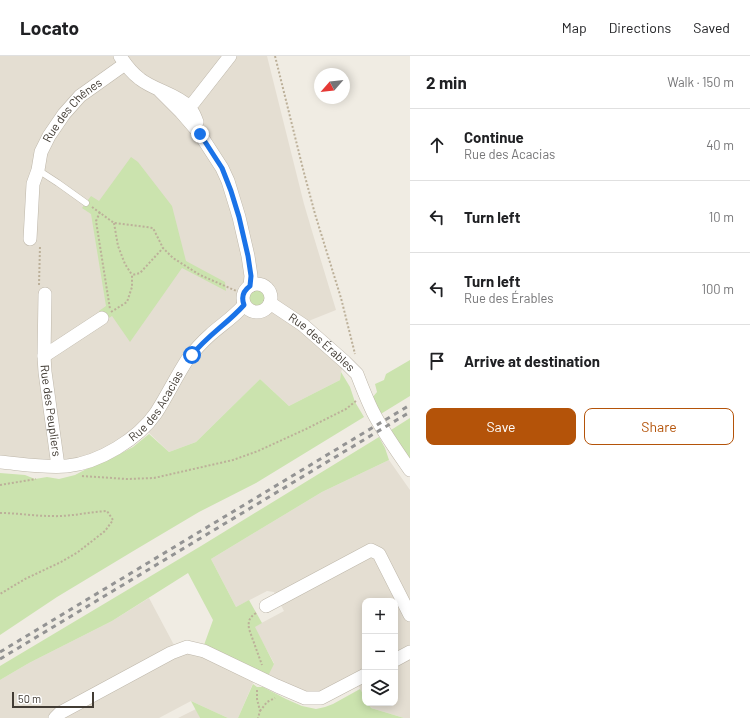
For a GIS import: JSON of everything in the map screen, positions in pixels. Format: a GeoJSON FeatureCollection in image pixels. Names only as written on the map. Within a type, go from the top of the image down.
{"type":"FeatureCollection","features":[{"type":"Feature","properties":{"kind":"street"},"geometry":{"type":"LineString","coordinates":[[185,107],[194,102],[230,56]]}},
{"type":"Feature","properties":{"kind":"street"},"geometry":{"type":"LineString","coordinates":[[122,60],[139,79],[160,91],[179,99],[185,107],[194,114],[200,134],[222,168],[239,217],[251,276],[246,295],[249,311],[256,313],[264,311],[269,306],[271,295],[267,289],[261,285],[257,284],[246,295]]}},
{"type":"Feature","properties":{"kind":"street","name":"Rue des Chênes"},"geometry":{"type":"LineString","coordinates":[[30,239],[33,184],[38,170],[41,152],[49,136],[64,114],[80,96],[122,60]]}},
{"type":"Feature","properties":{"kind":"street","name":"Rue des Peupliers"},"geometry":{"type":"LineString","coordinates":[[45,294],[45,372],[62,466]]}},
{"type":"Feature","properties":{"kind":"street","name":"Rue des Acacias"},"geometry":{"type":"LineString","coordinates":[[0,462],[46,466],[79,464],[108,453],[130,439],[144,428],[156,414],[187,361],[199,346],[238,312],[246,295]]}},
{"type":"Feature","properties":{"kind":"street","name":"Rue des Érables"},"geometry":{"type":"LineString","coordinates":[[270,302],[303,325],[357,374],[372,411],[410,470]]}},
{"type":"Feature","properties":{"kind":"street","name":"Rue des Peupliers"},"geometry":{"type":"LineString","coordinates":[[44,356],[106,315]]}},
{"type":"Feature","properties":{"kind":"street"},"geometry":{"type":"LineString","coordinates":[[266,606],[371,550],[379,554],[410,615]]}},
{"type":"Feature","properties":{"kind":"street"},"geometry":{"type":"LineString","coordinates":[[55,718],[60,713],[170,654],[187,647],[204,651],[305,698],[321,698],[362,677]]}},
{"type":"Feature","properties":{"kind":"street"},"geometry":{"type":"LineString","coordinates":[[398,658],[410,652]]}},
{"type":"Feature","properties":{"kind":"lane"},"geometry":{"type":"LineString","coordinates":[[38,170],[86,203]]}},
{"type":"Feature","properties":{"kind":"path"},"geometry":{"type":"LineString","coordinates":[[275,56],[311,199],[341,298],[358,364],[353,370]]}},
{"type":"Feature","properties":{"kind":"path"},"geometry":{"type":"LineString","coordinates":[[86,203],[114,223],[153,228],[163,248],[173,258],[200,275],[246,295]]}},
{"type":"Feature","properties":{"kind":"path"},"geometry":{"type":"LineString","coordinates":[[100,212],[96,221],[106,315],[127,302],[132,287],[132,274],[124,264],[118,246],[114,223]]}},
{"type":"Feature","properties":{"kind":"path"},"geometry":{"type":"LineString","coordinates":[[30,239],[40,240],[39,288],[45,294]]}},
{"type":"Feature","properties":{"kind":"path"},"geometry":{"type":"LineString","coordinates":[[132,274],[140,273],[163,248]]}},
{"type":"Feature","properties":{"kind":"path"},"geometry":{"type":"LineString","coordinates":[[82,476],[127,479],[154,478],[234,460],[306,430],[366,395]]}},
{"type":"Feature","properties":{"kind":"path"},"geometry":{"type":"LineString","coordinates":[[0,485],[41,478]]}},
{"type":"Feature","properties":{"kind":"path"},"geometry":{"type":"LineString","coordinates":[[0,513],[73,516],[95,511],[107,511],[113,520],[105,531],[78,552],[61,562],[11,586],[0,594]]}},
{"type":"Feature","properties":{"kind":"path"},"geometry":{"type":"LineString","coordinates":[[260,711],[256,693],[264,670],[252,639],[249,623],[250,618],[266,606]]}},
{"type":"Feature","properties":{"kind":"path"},"geometry":{"type":"LineString","coordinates":[[258,718],[260,711],[267,702],[288,691]]}},
{"type":"Feature","properties":{"kind":"shaded area"},"geometry":{"type":"Polygon","coordinates":[[[0,56],[267,56],[304,204],[336,310],[311,320],[304,325],[345,362],[340,380],[289,406],[260,379],[196,442],[169,452],[144,428],[79,464],[0,462],[0,56]]]}},
{"type":"Feature","properties":{"kind":"shaded area"},"geometry":{"type":"Polygon","coordinates":[[[389,460],[410,490],[410,718],[404,718],[371,708],[370,706],[398,706],[398,598],[362,598],[362,692],[357,680],[321,698],[267,681],[268,674],[274,663],[254,627],[284,611],[274,592],[267,591],[236,607],[211,559],[322,492],[389,460]]]}},
{"type":"Feature","properties":{"kind":"shaded area"},"geometry":{"type":"Polygon","coordinates":[[[149,598],[174,645],[187,647],[256,676],[238,718],[228,718],[191,701],[159,718],[0,718],[0,680],[29,663],[112,621],[149,598]]]}},
{"type":"Feature","properties":{"kind":"shaded area"},"geometry":{"type":"Polygon","coordinates":[[[196,709],[200,718],[178,718],[196,709]]]}},
{"type":"Feature","properties":{"kind":"green space"},"geometry":{"type":"Polygon","coordinates":[[[131,157],[138,162],[172,206],[186,261],[225,282],[226,291],[182,268],[130,342],[112,316],[106,320],[99,311],[106,306],[91,214],[82,208],[91,196],[99,201],[131,157]]]}},
{"type":"Feature","properties":{"kind":"green space"},"geometry":{"type":"Polygon","coordinates":[[[257,289],[263,292],[266,298],[263,304],[257,307],[251,304],[248,298],[251,292],[257,289]]]}},
{"type":"Feature","properties":{"kind":"green space"},"geometry":{"type":"Polygon","coordinates":[[[410,360],[410,396],[379,415],[372,398],[377,392],[375,384],[384,380],[386,374],[410,360]]]}},
{"type":"Feature","properties":{"kind":"green space"},"geometry":{"type":"Polygon","coordinates":[[[341,372],[364,417],[256,483],[199,512],[135,550],[57,597],[0,635],[0,473],[25,475],[35,479],[47,477],[59,479],[75,475],[133,447],[149,434],[169,452],[196,442],[260,379],[289,406],[340,380],[341,372]]]}},
{"type":"Feature","properties":{"kind":"green space"},"geometry":{"type":"Polygon","coordinates":[[[410,418],[410,461],[391,430],[410,418]]]}},
{"type":"Feature","properties":{"kind":"green space"},"geometry":{"type":"Polygon","coordinates":[[[379,437],[389,460],[322,492],[211,559],[236,607],[249,600],[262,623],[255,627],[274,664],[268,676],[204,645],[213,620],[188,573],[112,621],[29,663],[0,680],[0,666],[201,546],[379,437]]]}},
{"type":"Feature","properties":{"kind":"green space"},"geometry":{"type":"Polygon","coordinates":[[[253,684],[257,687],[263,687],[302,706],[316,709],[333,704],[360,689],[362,692],[362,706],[370,706],[371,708],[404,718],[238,718],[253,684]]]}},
{"type":"Feature","properties":{"kind":"green space"},"geometry":{"type":"Polygon","coordinates":[[[191,701],[228,718],[200,718],[191,701]]]}},
{"type":"Feature","properties":{"kind":"railway"},"geometry":{"type":"LineString","coordinates":[[0,652],[410,405]]}},
{"type":"Feature","properties":{"kind":"railway"},"geometry":{"type":"LineString","coordinates":[[0,659],[410,412]]}},
{"type":"Feature","properties":{"kind":"route"},"geometry":{"type":"LineString","coordinates":[[192,355],[199,346],[244,305],[242,297],[246,289],[250,286],[251,276],[239,217],[228,181],[222,168],[200,134]]}}]}
